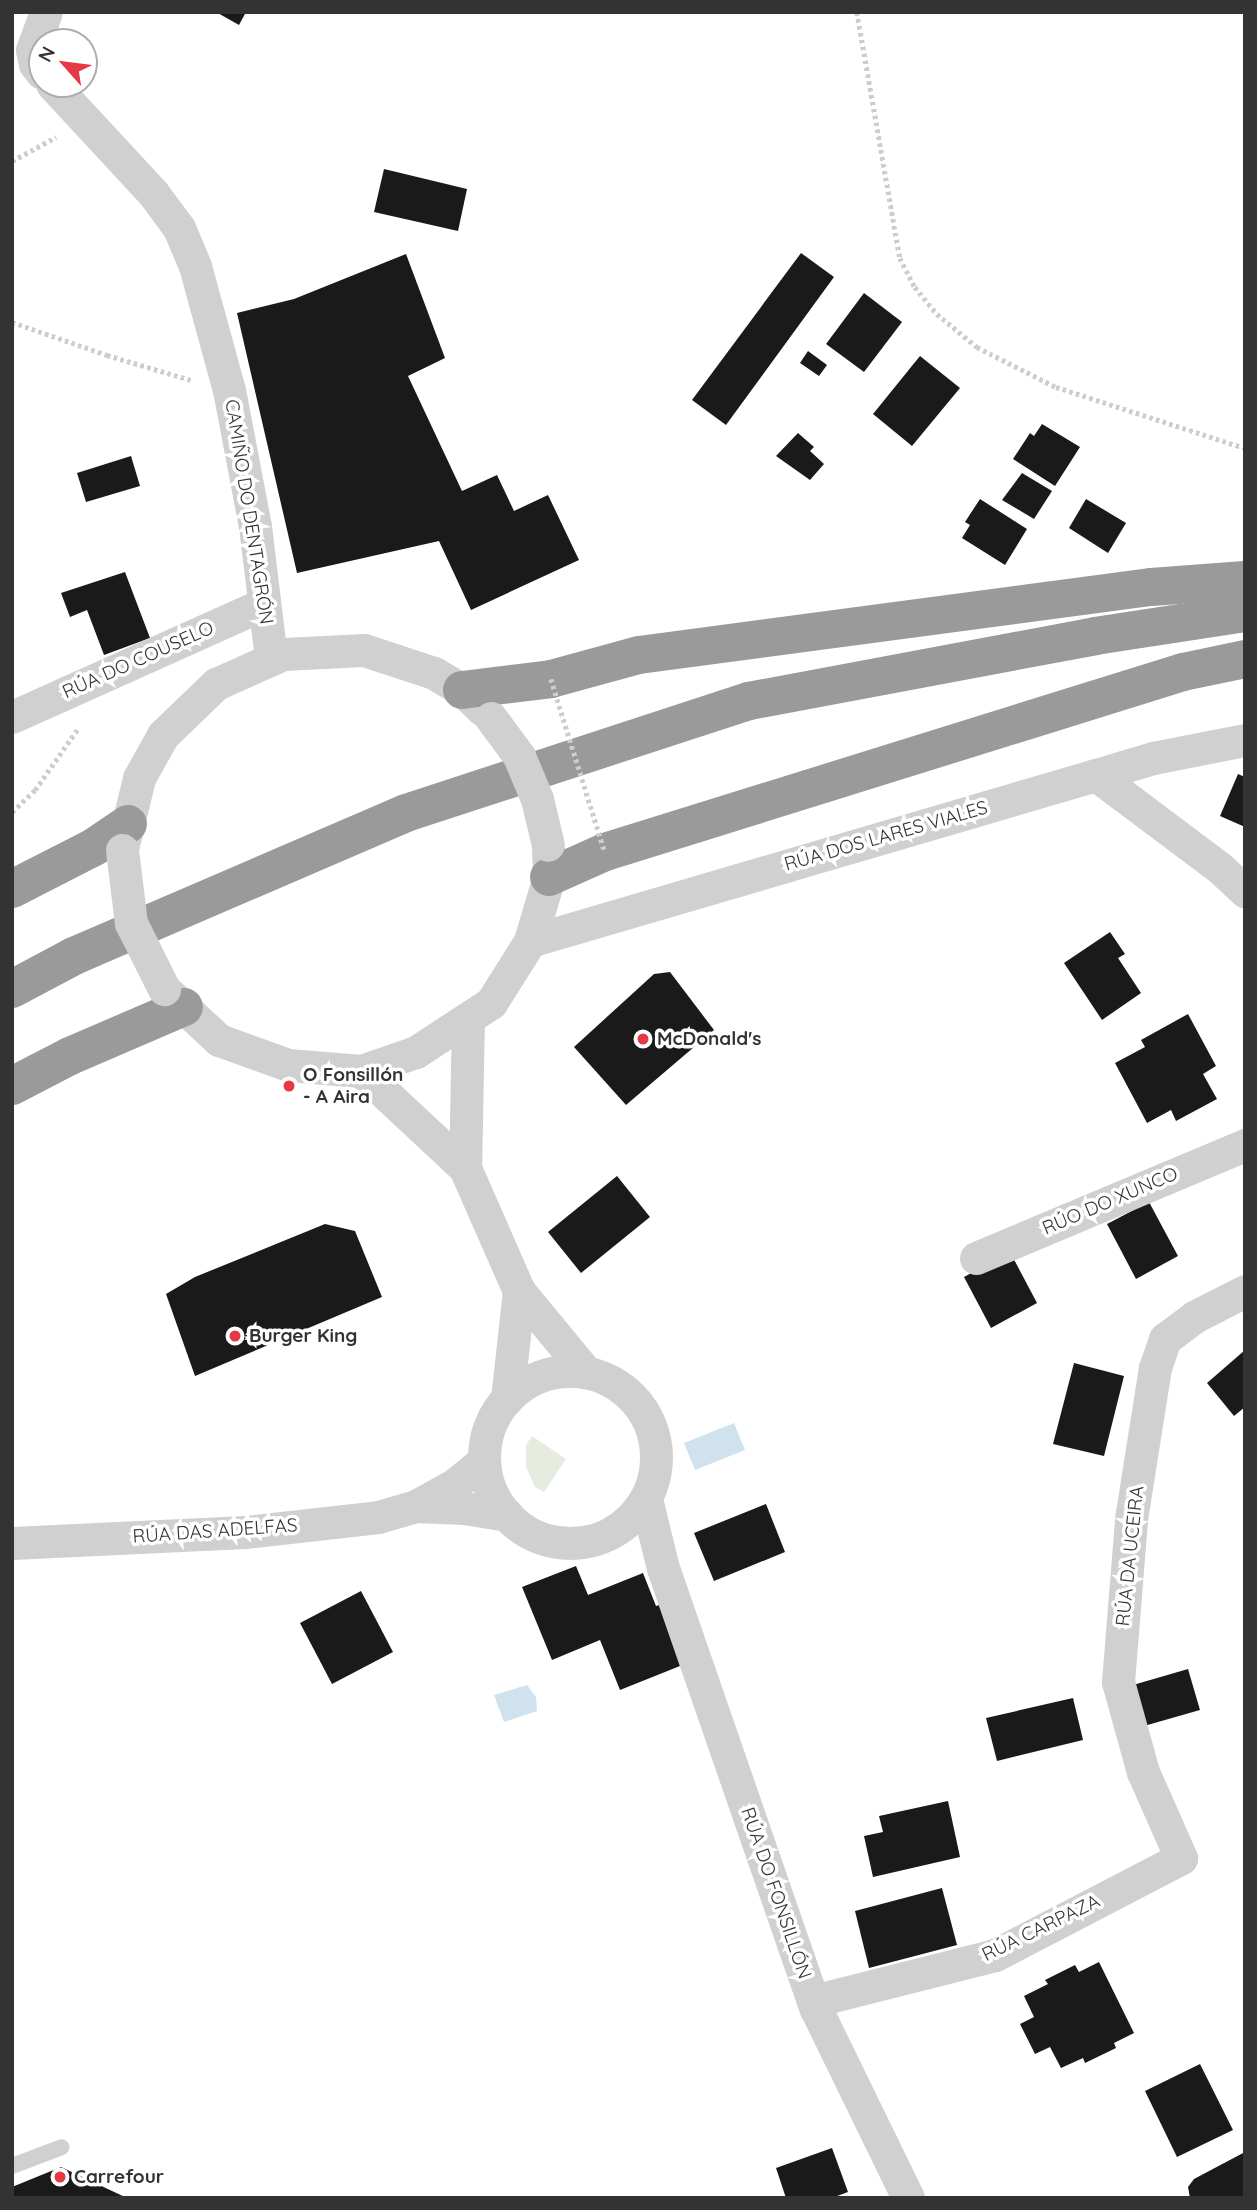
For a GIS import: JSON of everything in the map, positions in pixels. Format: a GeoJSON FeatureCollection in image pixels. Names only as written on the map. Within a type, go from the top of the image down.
{"type":"FeatureCollection","features":[{"type":"Feature","properties":{"kind":"highway"},"geometry":{"type":"LineString","coordinates":[[462,690],[551,679],[639,655],[1151,587],[1245,580]]}},
{"type":"Feature","properties":{"kind":"highway"},"geometry":{"type":"LineString","coordinates":[[12,989],[74,956],[406,813],[749,701],[1095,636],[1245,613]]}},
{"type":"Feature","properties":{"kind":"highway"},"geometry":{"type":"LineString","coordinates":[[548,861],[605,852],[1183,672],[1245,659]]}},
{"type":"Feature","properties":{"kind":"highway"},"geometry":{"type":"LineString","coordinates":[[12,889],[94,847],[125,837]]}},
{"type":"Feature","properties":{"kind":"highway"},"geometry":{"type":"LineString","coordinates":[[12,1087],[174,998]]}},
{"type":"Feature","properties":{"kind":"street","name":"CAMIÑO DO DENTAGRÓN"},"geometry":{"type":"LineString","coordinates":[[66,98],[153,193],[178,228],[195,266],[229,390],[255,526],[271,659]]}},
{"type":"Feature","properties":{"kind":"street","name":"RÚA DO COUSELO"},"geometry":{"type":"LineString","coordinates":[[12,717],[264,604]]}},
{"type":"Feature","properties":{"kind":"street"},"geometry":{"type":"LineString","coordinates":[[364,650],[434,673],[462,690],[491,718],[519,756],[537,799],[548,861],[530,941],[491,1003],[416,1052],[361,1071],[288,1065],[219,1040],[174,998],[131,923],[125,837],[139,778],[163,735],[216,684],[283,654],[364,650]]}},
{"type":"Feature","properties":{"kind":"street","name":"RÚA DOS LARES VIALES"},"geometry":{"type":"LineString","coordinates":[[530,941],[1153,758],[1245,740]]}},
{"type":"Feature","properties":{"kind":"street"},"geometry":{"type":"LineString","coordinates":[[1096,775],[1245,891]]}},
{"type":"Feature","properties":{"kind":"street"},"geometry":{"type":"LineString","coordinates":[[465,1168],[468,1018]]}},
{"type":"Feature","properties":{"kind":"street"},"geometry":{"type":"LineString","coordinates":[[361,1071],[465,1168],[519,1291],[586,1371]]}},
{"type":"Feature","properties":{"kind":"street","name":"RÚO DO XUNCO"},"geometry":{"type":"LineString","coordinates":[[976,1258],[1245,1144]]}},
{"type":"Feature","properties":{"kind":"street"},"geometry":{"type":"LineString","coordinates":[[507,1399],[519,1291]]}},
{"type":"Feature","properties":{"kind":"street","name":"RÚA DA UCEIRA"},"geometry":{"type":"LineString","coordinates":[[1181,1858],[1143,1772],[1118,1682],[1131,1519],[1155,1368],[1165,1339],[1194,1317],[1245,1291]]}},
{"type":"Feature","properties":{"kind":"street"},"geometry":{"type":"LineString","coordinates":[[557,1371],[586,1371],[612,1381],[633,1397],[649,1420],[656,1446],[656,1473],[646,1499],[629,1521],[604,1537],[576,1544],[548,1541],[522,1530],[507,1515],[487,1483],[484,1461],[489,1428],[507,1399],[530,1380],[557,1371]]}},
{"type":"Feature","properties":{"kind":"street","name":"RÚA DAS ADELFAS"},"geometry":{"type":"LineString","coordinates":[[12,1543],[245,1532],[378,1517],[416,1506],[454,1485],[484,1461]]}},
{"type":"Feature","properties":{"kind":"street","name":"RÚA DO FONSILLÓN"},"geometry":{"type":"LineString","coordinates":[[646,1499],[667,1578],[814,2001],[908,2198]]}},
{"type":"Feature","properties":{"kind":"street","name":"RÚA DAS ADELFAS"},"geometry":{"type":"LineString","coordinates":[[416,1506],[464,1508],[507,1515]]}},
{"type":"Feature","properties":{"kind":"street"},"geometry":{"type":"LineString","coordinates":[[604,1537],[625,1546],[667,1578]]}},
{"type":"Feature","properties":{"kind":"street","name":"RÚA CARPAZA"},"geometry":{"type":"LineString","coordinates":[[814,2001],[995,1955],[1181,1858]]}},
{"type":"Feature","properties":{"kind":"lane"},"geometry":{"type":"LineString","coordinates":[[12,2166],[62,2147]]}},
{"type":"Feature","properties":{"kind":"path"},"geometry":{"type":"LineString","coordinates":[[857,12],[900,258],[915,287],[937,314],[977,347],[1056,387],[1245,448]]}},
{"type":"Feature","properties":{"kind":"path"},"geometry":{"type":"LineString","coordinates":[[12,161],[89,122]]}},
{"type":"Feature","properties":{"kind":"path"},"geometry":{"type":"LineString","coordinates":[[12,322],[107,355],[229,390]]}},
{"type":"Feature","properties":{"kind":"path"},"geometry":{"type":"LineString","coordinates":[[551,679],[605,852]]}},
{"type":"Feature","properties":{"kind":"path"},"geometry":{"type":"LineString","coordinates":[[12,812],[35,790],[83,720]]}},
{"type":"Feature","properties":{"kind":"shaded area"},"geometry":{"type":"Polygon","coordinates":[[[532,1436],[566,1459],[544,1492],[535,1487],[526,1467],[526,1445],[532,1436]]]}},
{"type":"Feature","properties":{"kind":"water"},"geometry":{"type":"Polygon","coordinates":[[[734,1423],[745,1450],[695,1470],[684,1443],[734,1423]]]}},
{"type":"Feature","properties":{"kind":"water"},"geometry":{"type":"Polygon","coordinates":[[[527,1685],[536,1697],[537,1711],[504,1722],[494,1695],[527,1685]]]}},
{"type":"Feature","properties":{"kind":"building"},"geometry":{"type":"Polygon","coordinates":[[[216,12],[246,12],[239,25],[216,12]]]}},
{"type":"Feature","properties":{"kind":"building"},"geometry":{"type":"Polygon","coordinates":[[[384,169],[467,189],[458,231],[374,212],[384,169]]]}},
{"type":"Feature","properties":{"kind":"building"},"geometry":{"type":"Polygon","coordinates":[[[801,253],[834,277],[726,425],[692,400],[801,253]]]}},
{"type":"Feature","properties":{"kind":"building"},"geometry":{"type":"Polygon","coordinates":[[[406,254],[445,358],[408,376],[462,491],[497,475],[514,511],[548,495],[579,560],[471,610],[439,541],[297,573],[237,313],[294,299],[406,254]]]}},
{"type":"Feature","properties":{"kind":"building"},"geometry":{"type":"Polygon","coordinates":[[[864,293],[902,322],[864,372],[826,344],[864,293]]]}},
{"type":"Feature","properties":{"kind":"building"},"geometry":{"type":"Polygon","coordinates":[[[808,351],[827,365],[819,376],[800,363],[808,351]]]}},
{"type":"Feature","properties":{"kind":"building"},"geometry":{"type":"Polygon","coordinates":[[[920,356],[960,388],[912,446],[873,414],[920,356]]]}},
{"type":"Feature","properties":{"kind":"building"},"geometry":{"type":"Polygon","coordinates":[[[1042,424],[1080,447],[1055,486],[1013,459],[1030,433],[1034,436],[1042,424]]]}},
{"type":"Feature","properties":{"kind":"building"},"geometry":{"type":"Polygon","coordinates":[[[798,433],[814,447],[810,451],[824,464],[810,480],[776,456],[798,433]]]}},
{"type":"Feature","properties":{"kind":"building"},"geometry":{"type":"Polygon","coordinates":[[[131,456],[140,486],[86,502],[77,473],[131,456]]]}},
{"type":"Feature","properties":{"kind":"building"},"geometry":{"type":"Polygon","coordinates":[[[1022,473],[1052,491],[1034,519],[1002,500],[1022,473]]]}},
{"type":"Feature","properties":{"kind":"building"},"geometry":{"type":"Polygon","coordinates":[[[980,499],[1027,529],[1005,565],[962,538],[970,525],[965,522],[980,499]]]}},
{"type":"Feature","properties":{"kind":"building"},"geometry":{"type":"Polygon","coordinates":[[[1086,499],[1126,523],[1108,553],[1069,528],[1086,499]]]}},
{"type":"Feature","properties":{"kind":"building"},"geometry":{"type":"Polygon","coordinates":[[[125,572],[150,638],[104,655],[87,610],[70,617],[61,593],[125,572]]]}},
{"type":"Feature","properties":{"kind":"building"},"geometry":{"type":"Polygon","coordinates":[[[1238,774],[1245,777],[1245,827],[1220,816],[1238,774]]]}},
{"type":"Feature","properties":{"kind":"building"},"geometry":{"type":"Polygon","coordinates":[[[1110,932],[1125,954],[1118,958],[1141,993],[1102,1020],[1064,963],[1110,932]]]}},
{"type":"Feature","properties":{"kind":"building","name":"McDonald's"},"geometry":{"type":"Polygon","coordinates":[[[670,972],[714,1030],[626,1105],[574,1047],[654,974],[670,972]]]}},
{"type":"Feature","properties":{"kind":"building"},"geometry":{"type":"Polygon","coordinates":[[[1188,1014],[1216,1066],[1203,1074],[1217,1099],[1176,1121],[1171,1110],[1147,1123],[1115,1063],[1145,1047],[1141,1040],[1188,1014]]]}},
{"type":"Feature","properties":{"kind":"building"},"geometry":{"type":"Polygon","coordinates":[[[617,1176],[650,1217],[581,1273],[548,1232],[617,1176]]]}},
{"type":"Feature","properties":{"kind":"building"},"geometry":{"type":"Polygon","coordinates":[[[1149,1202],[1178,1256],[1136,1279],[1107,1224],[1149,1202]]]}},
{"type":"Feature","properties":{"kind":"building","name":"Burger King"},"geometry":{"type":"Polygon","coordinates":[[[325,1224],[355,1231],[382,1297],[195,1376],[166,1294],[195,1277],[325,1224]]]}},
{"type":"Feature","properties":{"kind":"building"},"geometry":{"type":"Polygon","coordinates":[[[1010,1252],[1037,1303],[991,1328],[964,1277],[1010,1252]]]}},
{"type":"Feature","properties":{"kind":"building"},"geometry":{"type":"Polygon","coordinates":[[[1245,1350],[1245,1407],[1234,1416],[1207,1383],[1245,1350]]]}},
{"type":"Feature","properties":{"kind":"building"},"geometry":{"type":"Polygon","coordinates":[[[1074,1363],[1124,1376],[1104,1456],[1053,1444],[1074,1363]]]}},
{"type":"Feature","properties":{"kind":"building"},"geometry":{"type":"Polygon","coordinates":[[[766,1504],[785,1552],[714,1581],[694,1533],[766,1504]]]}},
{"type":"Feature","properties":{"kind":"building"},"geometry":{"type":"Polygon","coordinates":[[[576,1566],[588,1595],[643,1573],[656,1606],[666,1603],[690,1662],[620,1690],[600,1640],[552,1660],[522,1587],[576,1566]]]}},
{"type":"Feature","properties":{"kind":"building"},"geometry":{"type":"Polygon","coordinates":[[[361,1591],[393,1652],[332,1684],[300,1623],[361,1591]]]}},
{"type":"Feature","properties":{"kind":"building"},"geometry":{"type":"Polygon","coordinates":[[[1188,1669],[1200,1710],[1144,1726],[1133,1685],[1188,1669]]]}},
{"type":"Feature","properties":{"kind":"building"},"geometry":{"type":"Polygon","coordinates":[[[1073,1698],[1083,1740],[997,1761],[986,1718],[1073,1698]]]}},
{"type":"Feature","properties":{"kind":"building"},"geometry":{"type":"Polygon","coordinates":[[[948,1801],[960,1857],[873,1877],[864,1836],[883,1832],[879,1816],[948,1801]]]}},
{"type":"Feature","properties":{"kind":"building"},"geometry":{"type":"Polygon","coordinates":[[[942,1888],[957,1945],[869,1968],[855,1911],[942,1888]]]}},
{"type":"Feature","properties":{"kind":"building"},"geometry":{"type":"Polygon","coordinates":[[[1099,1962],[1134,2033],[1114,2043],[1116,2048],[1085,2063],[1083,2058],[1061,2068],[1050,2047],[1035,2054],[1020,2024],[1034,2017],[1024,1996],[1048,1984],[1045,1980],[1075,1965],[1079,1972],[1099,1962]]]}},
{"type":"Feature","properties":{"kind":"building"},"geometry":{"type":"Polygon","coordinates":[[[1200,2064],[1233,2130],[1177,2157],[1145,2091],[1200,2064]]]}},
{"type":"Feature","properties":{"kind":"building"},"geometry":{"type":"Polygon","coordinates":[[[832,2148],[848,2192],[832,2198],[786,2198],[776,2168],[832,2148]]]}},
{"type":"Feature","properties":{"kind":"building"},"geometry":{"type":"Polygon","coordinates":[[[1245,2152],[1245,2198],[1190,2198],[1188,2187],[1194,2179],[1245,2152]]]}},
{"type":"Feature","properties":{"kind":"building","name":"Carrefour"},"geometry":{"type":"Polygon","coordinates":[[[61,2167],[127,2198],[12,2198],[12,2187],[61,2167]]]}},
{"type":"Feature","properties":{"kind":"place","name":"McDonald's"},"geometry":{"type":"Point","coordinates":[643,1039]}},
{"type":"Feature","properties":{"kind":"place","name":"O Fonsillón - A Aira"},"geometry":{"type":"Point","coordinates":[289,1086]}},
{"type":"Feature","properties":{"kind":"place","name":"Burger King"},"geometry":{"type":"Point","coordinates":[235,1336]}},
{"type":"Feature","properties":{"kind":"place","name":"Carrefour"},"geometry":{"type":"Point","coordinates":[60,2177]}}]}
